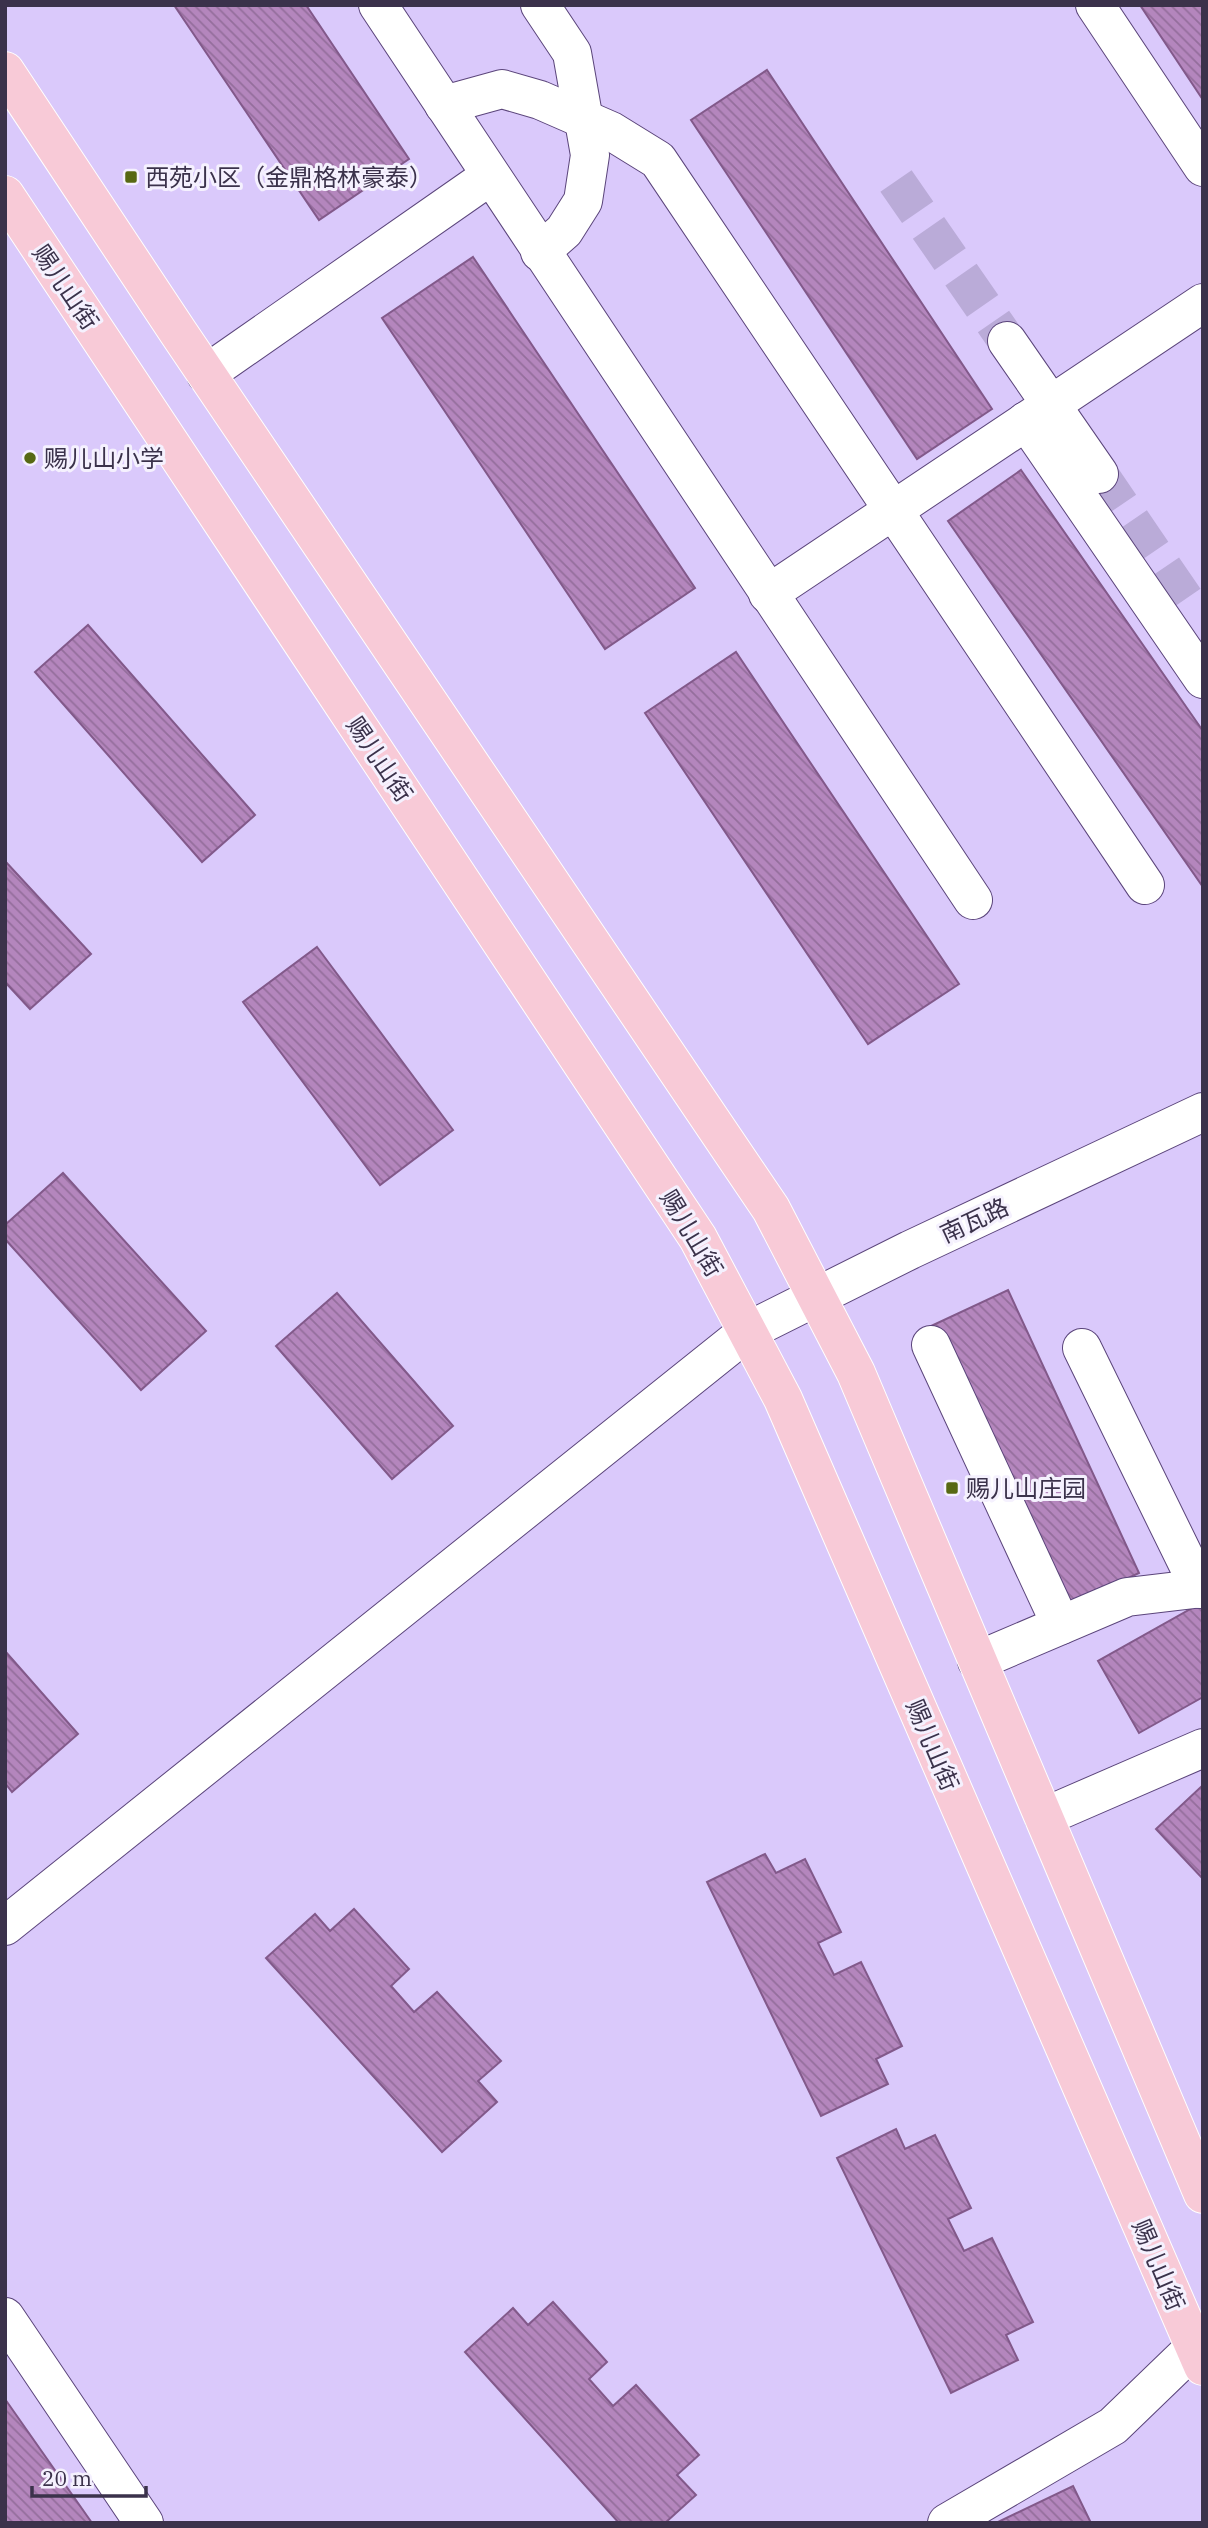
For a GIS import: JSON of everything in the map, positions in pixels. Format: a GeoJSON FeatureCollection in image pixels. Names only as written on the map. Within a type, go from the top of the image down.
{"type":"FeatureCollection","features":[{"type":"Feature","properties":{"kind":"main road"},"geometry":{"type":"LineString","coordinates":[[5,71],[771,1209],[856,1373],[1203,2194]]}},
{"type":"Feature","properties":{"kind":"main road","name":"赐儿山街"},"geometry":{"type":"LineString","coordinates":[[5,195],[698,1238],[783,1399],[1199,2357]]}},
{"type":"Feature","properties":{"kind":"street"},"geometry":{"type":"LineString","coordinates":[[379,5],[973,900]]}},
{"type":"Feature","properties":{"kind":"street"},"geometry":{"type":"LineString","coordinates":[[540,5],[572,53],[590,155],[583,201],[564,231],[540,251]]}},
{"type":"Feature","properties":{"kind":"street"},"geometry":{"type":"LineString","coordinates":[[1095,5],[1203,167]]}},
{"type":"Feature","properties":{"kind":"street"},"geometry":{"type":"LineString","coordinates":[[444,105],[502,89],[540,100],[611,131],[658,160],[1145,885]]}},
{"type":"Feature","properties":{"kind":"street"},"geometry":{"type":"LineString","coordinates":[[206,373],[490,176]]}},
{"type":"Feature","properties":{"kind":"street"},"geometry":{"type":"LineString","coordinates":[[768,594],[1203,303]]}},
{"type":"Feature","properties":{"kind":"street"},"geometry":{"type":"LineString","coordinates":[[1007,341],[1039,413],[1203,679]]}},
{"type":"Feature","properties":{"kind":"street"},"geometry":{"type":"LineString","coordinates":[[1039,413],[1099,474]]}},
{"type":"Feature","properties":{"kind":"street","name":"南瓦路"},"geometry":{"type":"LineString","coordinates":[[5,1926],[748,1331],[1203,1112]]}},
{"type":"Feature","properties":{"kind":"street"},"geometry":{"type":"LineString","coordinates":[[931,1345],[1061,1625]]}},
{"type":"Feature","properties":{"kind":"street"},"geometry":{"type":"LineString","coordinates":[[977,1661],[1127,1597],[1202,1588],[1082,1348]]}},
{"type":"Feature","properties":{"kind":"street"},"geometry":{"type":"LineString","coordinates":[[1044,1817],[1203,1748]]}},
{"type":"Feature","properties":{"kind":"street"},"geometry":{"type":"LineString","coordinates":[[5,2317],[144,2523]]}},
{"type":"Feature","properties":{"kind":"street"},"geometry":{"type":"LineString","coordinates":[[947,2523],[1113,2426],[1199,2357]]}},
{"type":"Feature","properties":{"kind":"building"},"geometry":{"type":"Polygon","coordinates":[[[174,5],[306,5],[409,159],[319,220],[174,5]]]}},
{"type":"Feature","properties":{"kind":"building"},"geometry":{"type":"Polygon","coordinates":[[[1140,5],[1203,5],[1203,100],[1140,5]]]}},
{"type":"Feature","properties":{"kind":"building"},"geometry":{"type":"Polygon","coordinates":[[[767,70],[992,409],[917,459],[691,120],[767,70]]]}},
{"type":"Feature","properties":{"kind":"building"},"geometry":{"type":"Polygon","coordinates":[[[473,257],[695,588],[605,649],[382,318],[473,257]]]}},
{"type":"Feature","properties":{"kind":"building"},"geometry":{"type":"Polygon","coordinates":[[[1021,470],[1203,731],[1203,887],[948,521],[1021,470]]]}},
{"type":"Feature","properties":{"kind":"building"},"geometry":{"type":"Polygon","coordinates":[[[88,625],[255,815],[202,862],[35,672],[88,625]]]}},
{"type":"Feature","properties":{"kind":"building"},"geometry":{"type":"Polygon","coordinates":[[[736,652],[959,984],[868,1044],[645,713],[736,652]]]}},
{"type":"Feature","properties":{"kind":"building"},"geometry":{"type":"Polygon","coordinates":[[[5,861],[91,954],[30,1009],[5,982],[5,861]]]}},
{"type":"Feature","properties":{"kind":"building"},"geometry":{"type":"Polygon","coordinates":[[[317,947],[453,1130],[380,1185],[243,1002],[317,947]]]}},
{"type":"Feature","properties":{"kind":"building"},"geometry":{"type":"Polygon","coordinates":[[[63,1173],[206,1331],[141,1390],[5,1239],[5,1225],[63,1173]]]}},
{"type":"Feature","properties":{"kind":"building"},"geometry":{"type":"Polygon","coordinates":[[[1008,1290],[1139,1573],[1062,1609],[931,1326],[1008,1290]]]}},
{"type":"Feature","properties":{"kind":"building"},"geometry":{"type":"Polygon","coordinates":[[[337,1293],[453,1426],[392,1479],[276,1346],[337,1293]]]}},
{"type":"Feature","properties":{"kind":"building"},"geometry":{"type":"Polygon","coordinates":[[[1203,1602],[1203,1697],[1139,1733],[1098,1661],[1203,1602]]]}},
{"type":"Feature","properties":{"kind":"building"},"geometry":{"type":"Polygon","coordinates":[[[5,1651],[78,1734],[12,1792],[5,1783],[5,1651]]]}},
{"type":"Feature","properties":{"kind":"building"},"geometry":{"type":"Polygon","coordinates":[[[1203,1785],[1203,1879],[1156,1829],[1203,1785]]]}},
{"type":"Feature","properties":{"kind":"building"},"geometry":{"type":"Polygon","coordinates":[[[765,1854],[776,1873],[805,1859],[841,1932],[818,1943],[834,1975],[861,1962],[902,2046],[876,2059],[888,2084],[821,2116],[707,1882],[765,1854]]]}},
{"type":"Feature","properties":{"kind":"building"},"geometry":{"type":"Polygon","coordinates":[[[354,1909],[409,1969],[391,1986],[414,2012],[437,1992],[501,2061],[478,2081],[497,2102],[442,2152],[266,1958],[315,1914],[330,1931],[354,1909]]]}},
{"type":"Feature","properties":{"kind":"building"},"geometry":{"type":"Polygon","coordinates":[[[896,2129],[905,2149],[935,2135],[971,2208],[948,2219],[964,2251],[992,2238],[1033,2322],[1006,2335],[1018,2360],[951,2393],[837,2158],[896,2129]]]}},
{"type":"Feature","properties":{"kind":"building"},"geometry":{"type":"Polygon","coordinates":[[[553,2302],[607,2362],[589,2379],[613,2406],[636,2385],[699,2455],[677,2475],[696,2495],[665,2523],[619,2523],[465,2352],[513,2308],[528,2325],[553,2302]]]}},
{"type":"Feature","properties":{"kind":"building"},"geometry":{"type":"Polygon","coordinates":[[[5,2399],[92,2523],[5,2523],[5,2399]]]}},
{"type":"Feature","properties":{"kind":"building"},"geometry":{"type":"Polygon","coordinates":[[[1073,2486],[1091,2523],[996,2523],[1073,2486]]]}},
{"type":"Feature","properties":{"kind":"tunnel"},"geometry":{"type":"LineString","coordinates":[[896,181],[1007,341]]}},
{"type":"Feature","properties":{"kind":"tunnel"},"geometry":{"type":"LineString","coordinates":[[1099,474],[1192,610]]}},
{"type":"Feature","properties":{"kind":"place","name":"西苑小区（金鼎格林豪泰）"},"geometry":{"type":"Point","coordinates":[131,177]}},
{"type":"Feature","properties":{"kind":"place","name":"赐儿山小学"},"geometry":{"type":"Point","coordinates":[30,458]}},
{"type":"Feature","properties":{"kind":"place","name":"赐儿山庄园"},"geometry":{"type":"Point","coordinates":[952,1488]}}]}
